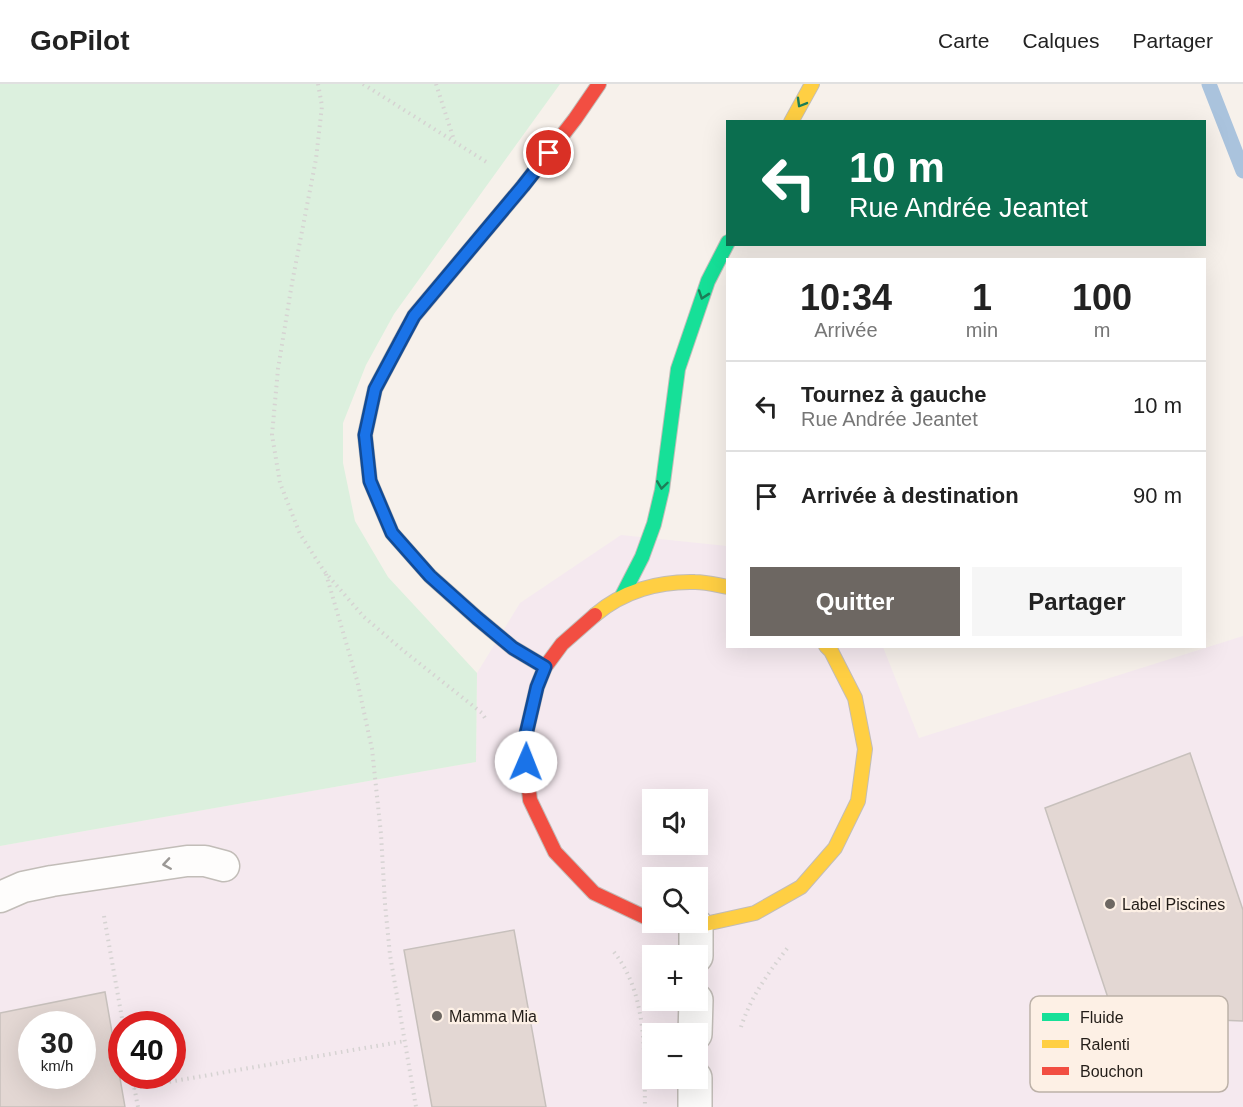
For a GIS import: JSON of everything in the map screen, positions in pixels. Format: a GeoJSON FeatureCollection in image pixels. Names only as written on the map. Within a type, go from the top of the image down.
{"type":"FeatureCollection","features":[{"type":"Feature","properties":{"kind":"main road"},"geometry":{"type":"LineString","coordinates":[[545,667],[513,648],[477,618],[430,576],[392,533],[370,481],[365,435],[375,389],[414,316],[523,186],[599,84]]}},
{"type":"Feature","properties":{"kind":"main road"},"geometry":{"type":"LineString","coordinates":[[791,120],[812,84]]}},
{"type":"Feature","properties":{"kind":"main road"},"geometry":{"type":"LineString","coordinates":[[622,596],[642,557],[654,524],[662,490],[678,369],[708,281],[726,246]]}},
{"type":"Feature","properties":{"kind":"main road"},"geometry":{"type":"LineString","coordinates":[[642,916],[594,893],[555,852],[530,800],[524,743],[537,687],[545,667],[562,644],[600,611],[622,596],[658,584],[696,582],[726,587]]}},
{"type":"Feature","properties":{"kind":"main road"},"geometry":{"type":"LineString","coordinates":[[689,935],[755,913],[801,887],[835,848],[858,801],[865,749],[855,698],[828,648]]}},
{"type":"Feature","properties":{"kind":"street"},"geometry":{"type":"LineString","coordinates":[[695,1089],[695,1107]]}},
{"type":"Feature","properties":{"kind":"lane"},"geometry":{"type":"LineString","coordinates":[[0,897],[23,887],[52,881],[187,861],[205,861],[224,866]]}},
{"type":"Feature","properties":{"kind":"path"},"geometry":{"type":"LineString","coordinates":[[363,84],[523,186]]}},
{"type":"Feature","properties":{"kind":"path"},"geometry":{"type":"LineString","coordinates":[[436,84],[455,141]]}},
{"type":"Feature","properties":{"kind":"path"},"geometry":{"type":"LineString","coordinates":[[324,571],[357,680],[372,749],[390,955],[416,1107]]}},
{"type":"Feature","properties":{"kind":"path"},"geometry":{"type":"LineString","coordinates":[[97,875],[121,1011]]}},
{"type":"Feature","properties":{"kind":"path"},"geometry":{"type":"LineString","coordinates":[[739,1034],[756,992],[790,945]]}},
{"type":"Feature","properties":{"kind":"path"},"geometry":{"type":"LineString","coordinates":[[186,1079],[405,1041]]}},
{"type":"Feature","properties":{"kind":"path"},"geometry":{"type":"LineString","coordinates":[[134,1089],[138,1107]]}},
{"type":"Feature","properties":{"kind":"shaded area"},"geometry":{"type":"Polygon","coordinates":[[[621,535],[726,546],[726,648],[883,648],[919,738],[1243,636],[1243,1107],[0,1107],[0,846],[476,762],[477,673],[520,603],[621,535]]]}},
{"type":"Feature","properties":{"kind":"green space"},"geometry":{"type":"Polygon","coordinates":[[[0,84],[560,84],[394,314],[366,365],[343,423],[343,463],[355,521],[388,577],[477,673],[476,762],[0,846],[0,84]]]}},
{"type":"Feature","properties":{"kind":"building"},"geometry":{"type":"Polygon","coordinates":[[[1190,753],[1243,910],[1243,1021],[1228,1020],[1228,996],[1107,996],[1045,808],[1190,753]]]}},
{"type":"Feature","properties":{"kind":"building"},"geometry":{"type":"Polygon","coordinates":[[[514,930],[546,1107],[432,1107],[404,950],[514,930]]]}},
{"type":"Feature","properties":{"kind":"building"},"geometry":{"type":"Polygon","coordinates":[[[105,992],[108,1011],[108,1089],[122,1089],[125,1107],[0,1107],[0,1013],[105,992]]]}},
{"type":"Feature","properties":{"kind":"waterway"},"geometry":{"type":"LineString","coordinates":[[1209,84],[1243,171]]}},
{"type":"Feature","properties":{"kind":"traffic: fast"},"geometry":{"type":"LineString","coordinates":[[622,596],[642,557],[654,524],[662,490],[678,369],[708,281],[726,246]]}},
{"type":"Feature","properties":{"kind":"traffic: slow"},"geometry":{"type":"LineString","coordinates":[[792,120],[812,84]]}},
{"type":"Feature","properties":{"kind":"traffic: slow"},"geometry":{"type":"LineString","coordinates":[[400,342],[375,389],[365,435],[370,481],[392,533],[430,576],[477,618],[513,648],[545,667]]}},
{"type":"Feature","properties":{"kind":"traffic: slow"},"geometry":{"type":"LineString","coordinates":[[595,615],[629,594],[668,583],[695,582],[726,587]]}},
{"type":"Feature","properties":{"kind":"traffic: slow"},"geometry":{"type":"LineString","coordinates":[[708,923],[755,913],[801,887],[835,848],[858,801],[865,749],[855,698],[828,648]]}},
{"type":"Feature","properties":{"kind":"traffic: jam"},"geometry":{"type":"LineString","coordinates":[[400,342],[414,316],[523,186],[599,84]]}},
{"type":"Feature","properties":{"kind":"traffic: jam"},"geometry":{"type":"LineString","coordinates":[[595,615],[562,644],[545,667],[537,687],[524,743],[530,800],[555,852],[594,893],[642,916]]}},
{"type":"Feature","properties":{"kind":"place","name":"Label Piscines"},"geometry":{"type":"Point","coordinates":[1110,904]}},
{"type":"Feature","properties":{"kind":"place","name":"Mamma Mia"},"geometry":{"type":"Point","coordinates":[437,1016]}},
{"type":"Feature","properties":{"kind":"route"},"geometry":{"type":"LineString","coordinates":[[526,762],[524,743],[537,687],[545,667],[513,648],[477,618],[430,576],[392,533],[370,481],[365,435],[375,389],[414,316],[549,153]]}}]}
